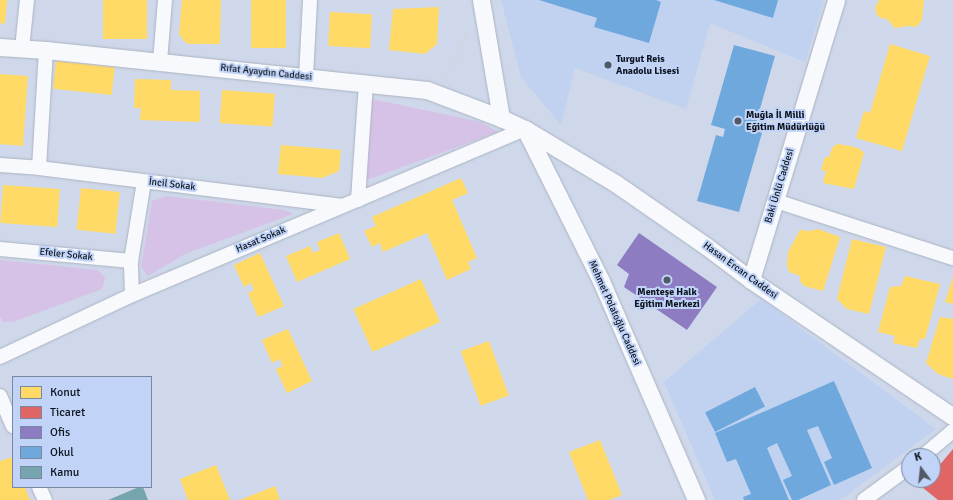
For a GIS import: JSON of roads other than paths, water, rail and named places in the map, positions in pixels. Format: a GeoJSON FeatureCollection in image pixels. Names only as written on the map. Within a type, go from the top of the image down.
{"type":"FeatureCollection","features":[{"type":"Feature","properties":{"kind":"street"},"geometry":{"type":"LineString","coordinates":[[22,49],[27,0]]}},
{"type":"Feature","properties":{"kind":"street"},"geometry":{"type":"LineString","coordinates":[[160,62],[165,0]]}},
{"type":"Feature","properties":{"kind":"street"},"geometry":{"type":"LineString","coordinates":[[306,77],[310,0]]}},
{"type":"Feature","properties":{"kind":"street","name":"Baki Ünlü Caddesi"},"geometry":{"type":"LineString","coordinates":[[751,280],[836,0]]}},
{"type":"Feature","properties":{"kind":"street"},"geometry":{"type":"LineString","coordinates":[[482,5],[501,118]]}},
{"type":"Feature","properties":{"kind":"street","name":"Rıfat Ayaydın Caddesi"},"geometry":{"type":"LineString","coordinates":[[0,47],[46,50],[427,90],[501,118],[525,129]]}},
{"type":"Feature","properties":{"kind":"street"},"geometry":{"type":"LineString","coordinates":[[39,168],[46,50]]}},
{"type":"Feature","properties":{"kind":"street"},"geometry":{"type":"LineString","coordinates":[[358,200],[366,83]]}},
{"type":"Feature","properties":{"kind":"street","name":"Hasat Sokak"},"geometry":{"type":"LineString","coordinates":[[0,357],[132,295],[525,129]]}},
{"type":"Feature","properties":{"kind":"street","name":"Hasan Ercan Caddesi"},"geometry":{"type":"LineString","coordinates":[[525,129],[615,183],[706,246],[751,280],[953,417]]}},
{"type":"Feature","properties":{"kind":"street","name":"Mehmet Polatoğlu Caddesi"},"geometry":{"type":"LineString","coordinates":[[525,129],[601,281],[696,500]]}},
{"type":"Feature","properties":{"kind":"street","name":"İncil Sokak"},"geometry":{"type":"LineString","coordinates":[[0,165],[39,168],[343,206]]}},
{"type":"Feature","properties":{"kind":"street"},"geometry":{"type":"LineString","coordinates":[[132,295],[132,261],[144,182]]}},
{"type":"Feature","properties":{"kind":"street"},"geometry":{"type":"LineString","coordinates":[[776,201],[953,258]]}},
{"type":"Feature","properties":{"kind":"street","name":"Efeler Sokak"},"geometry":{"type":"LineString","coordinates":[[0,249],[132,261]]}},
{"type":"Feature","properties":{"kind":"street"},"geometry":{"type":"LineString","coordinates":[[0,396],[12,424]]}},
{"type":"Feature","properties":{"kind":"street"},"geometry":{"type":"LineString","coordinates":[[933,448],[953,431]]}},
{"type":"Feature","properties":{"kind":"street"},"geometry":{"type":"LineString","coordinates":[[864,500],[901,473]]}},
{"type":"Feature","properties":{"kind":"street"},"geometry":{"type":"LineString","coordinates":[[39,488],[45,500]]}},
{"type":"Feature","properties":{"kind":"place","name":"Turgut Reis Anadolu Lisesi"},"geometry":{"type":"Point","coordinates":[608,65]}},
{"type":"Feature","properties":{"kind":"place","name":"Muğla İl Milli Eğitim Müdürlüğü"},"geometry":{"type":"Point","coordinates":[738,121]}},
{"type":"Feature","properties":{"kind":"place","name":"Menteşe Halk Eğitim Merkezi"},"geometry":{"type":"Point","coordinates":[667,280]}}]}
